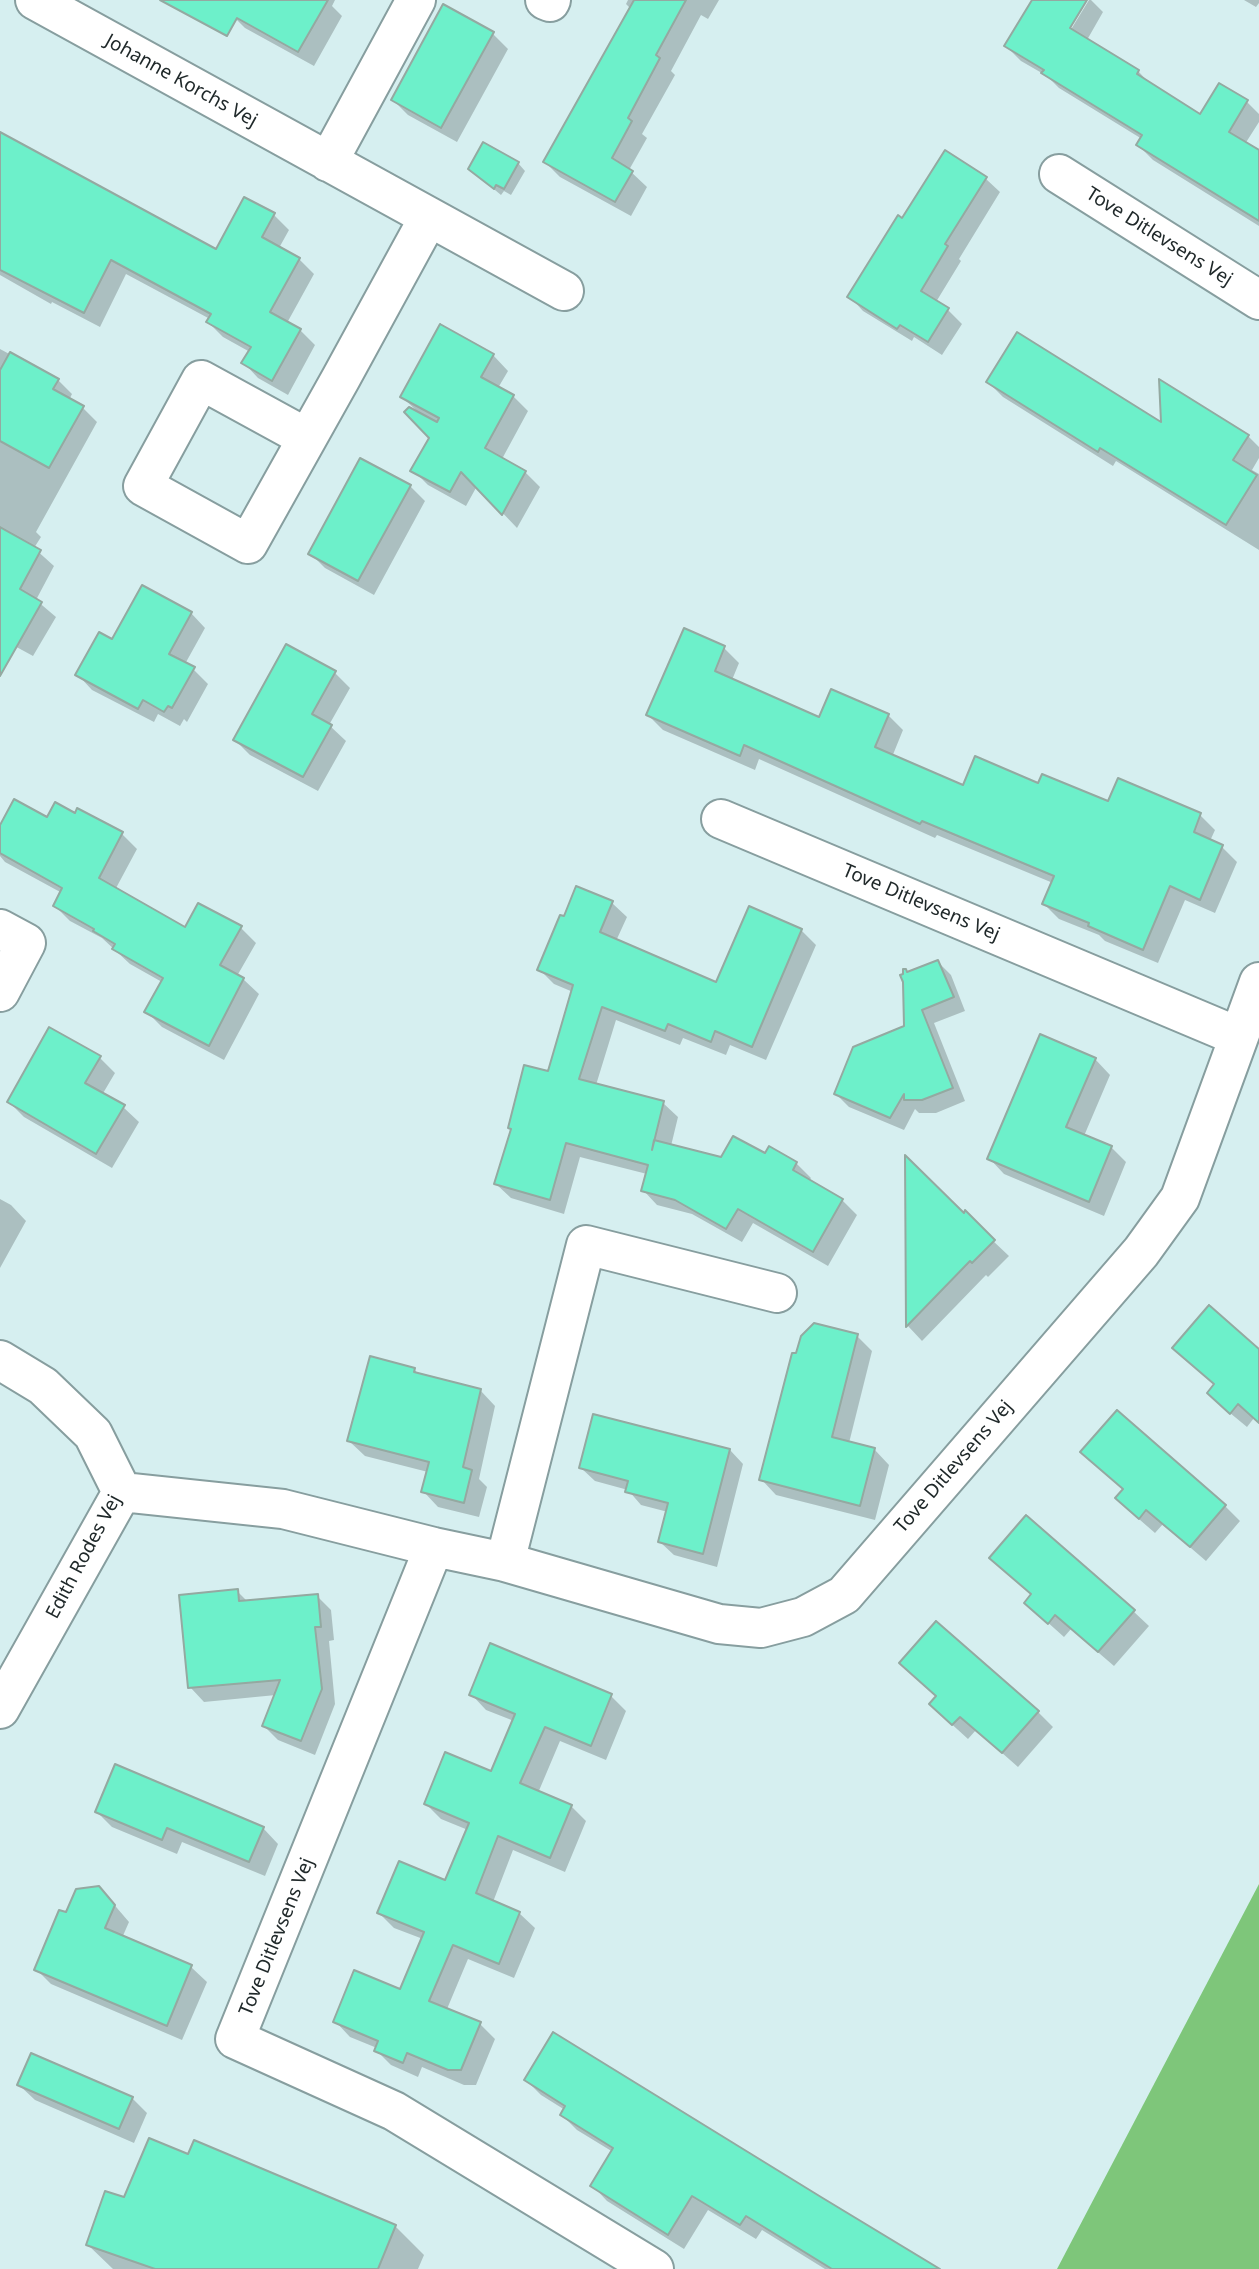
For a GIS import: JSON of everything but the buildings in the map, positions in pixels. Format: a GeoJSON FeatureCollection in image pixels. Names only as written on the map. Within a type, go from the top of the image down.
{"type":"FeatureCollection","features":[{"type":"Feature","properties":{"kind":"street","name":"Johanne Korchs Vej"},"geometry":{"type":"LineString","coordinates":[[34,0],[564,291]]}},
{"type":"Feature","properties":{"kind":"street"},"geometry":{"type":"LineString","coordinates":[[328,162],[416,0]]}},
{"type":"Feature","properties":{"kind":"street"},"geometry":{"type":"LineString","coordinates":[[545,0],[551,0]]}},
{"type":"Feature","properties":{"kind":"street","name":"Tove Ditlevsens Vej"},"geometry":{"type":"LineString","coordinates":[[1059,174],[1259,299]]}},
{"type":"Feature","properties":{"kind":"street"},"geometry":{"type":"LineString","coordinates":[[307,438],[201,380],[143,486],[248,544],[307,438],[429,217]]}},
{"type":"Feature","properties":{"kind":"street","name":"Tove Ditlevsens Vej"},"geometry":{"type":"LineString","coordinates":[[721,819],[1237,1036]]}},
{"type":"Feature","properties":{"kind":"street"},"geometry":{"type":"LineString","coordinates":[[0,929],[26,943],[0,992]]}},
{"type":"Feature","properties":{"kind":"street","name":"Tove Ditlevsens Vej"},"geometry":{"type":"LineString","coordinates":[[122,1492],[283,1509],[505,1562],[719,1624],[761,1628],[803,1617],[844,1595],[1141,1252],[1180,1198],[1237,1036],[1259,982]]}},
{"type":"Feature","properties":{"kind":"street"},"geometry":{"type":"LineString","coordinates":[[505,1562],[586,1245],[777,1293]]}},
{"type":"Feature","properties":{"kind":"street","name":"Edith Rodes Vej"},"geometry":{"type":"LineString","coordinates":[[0,1360],[43,1386],[93,1434],[122,1492],[0,1709]]}},
{"type":"Feature","properties":{"kind":"street","name":"Tove Ditlevsens Vej"},"geometry":{"type":"LineString","coordinates":[[434,1547],[235,2039],[394,2111],[653,2269]]}},
{"type":"Feature","properties":{"kind":"green space"},"geometry":{"type":"Polygon","coordinates":[[[1259,1884],[1259,2269],[1057,2269],[1259,1884]]]}}]}
